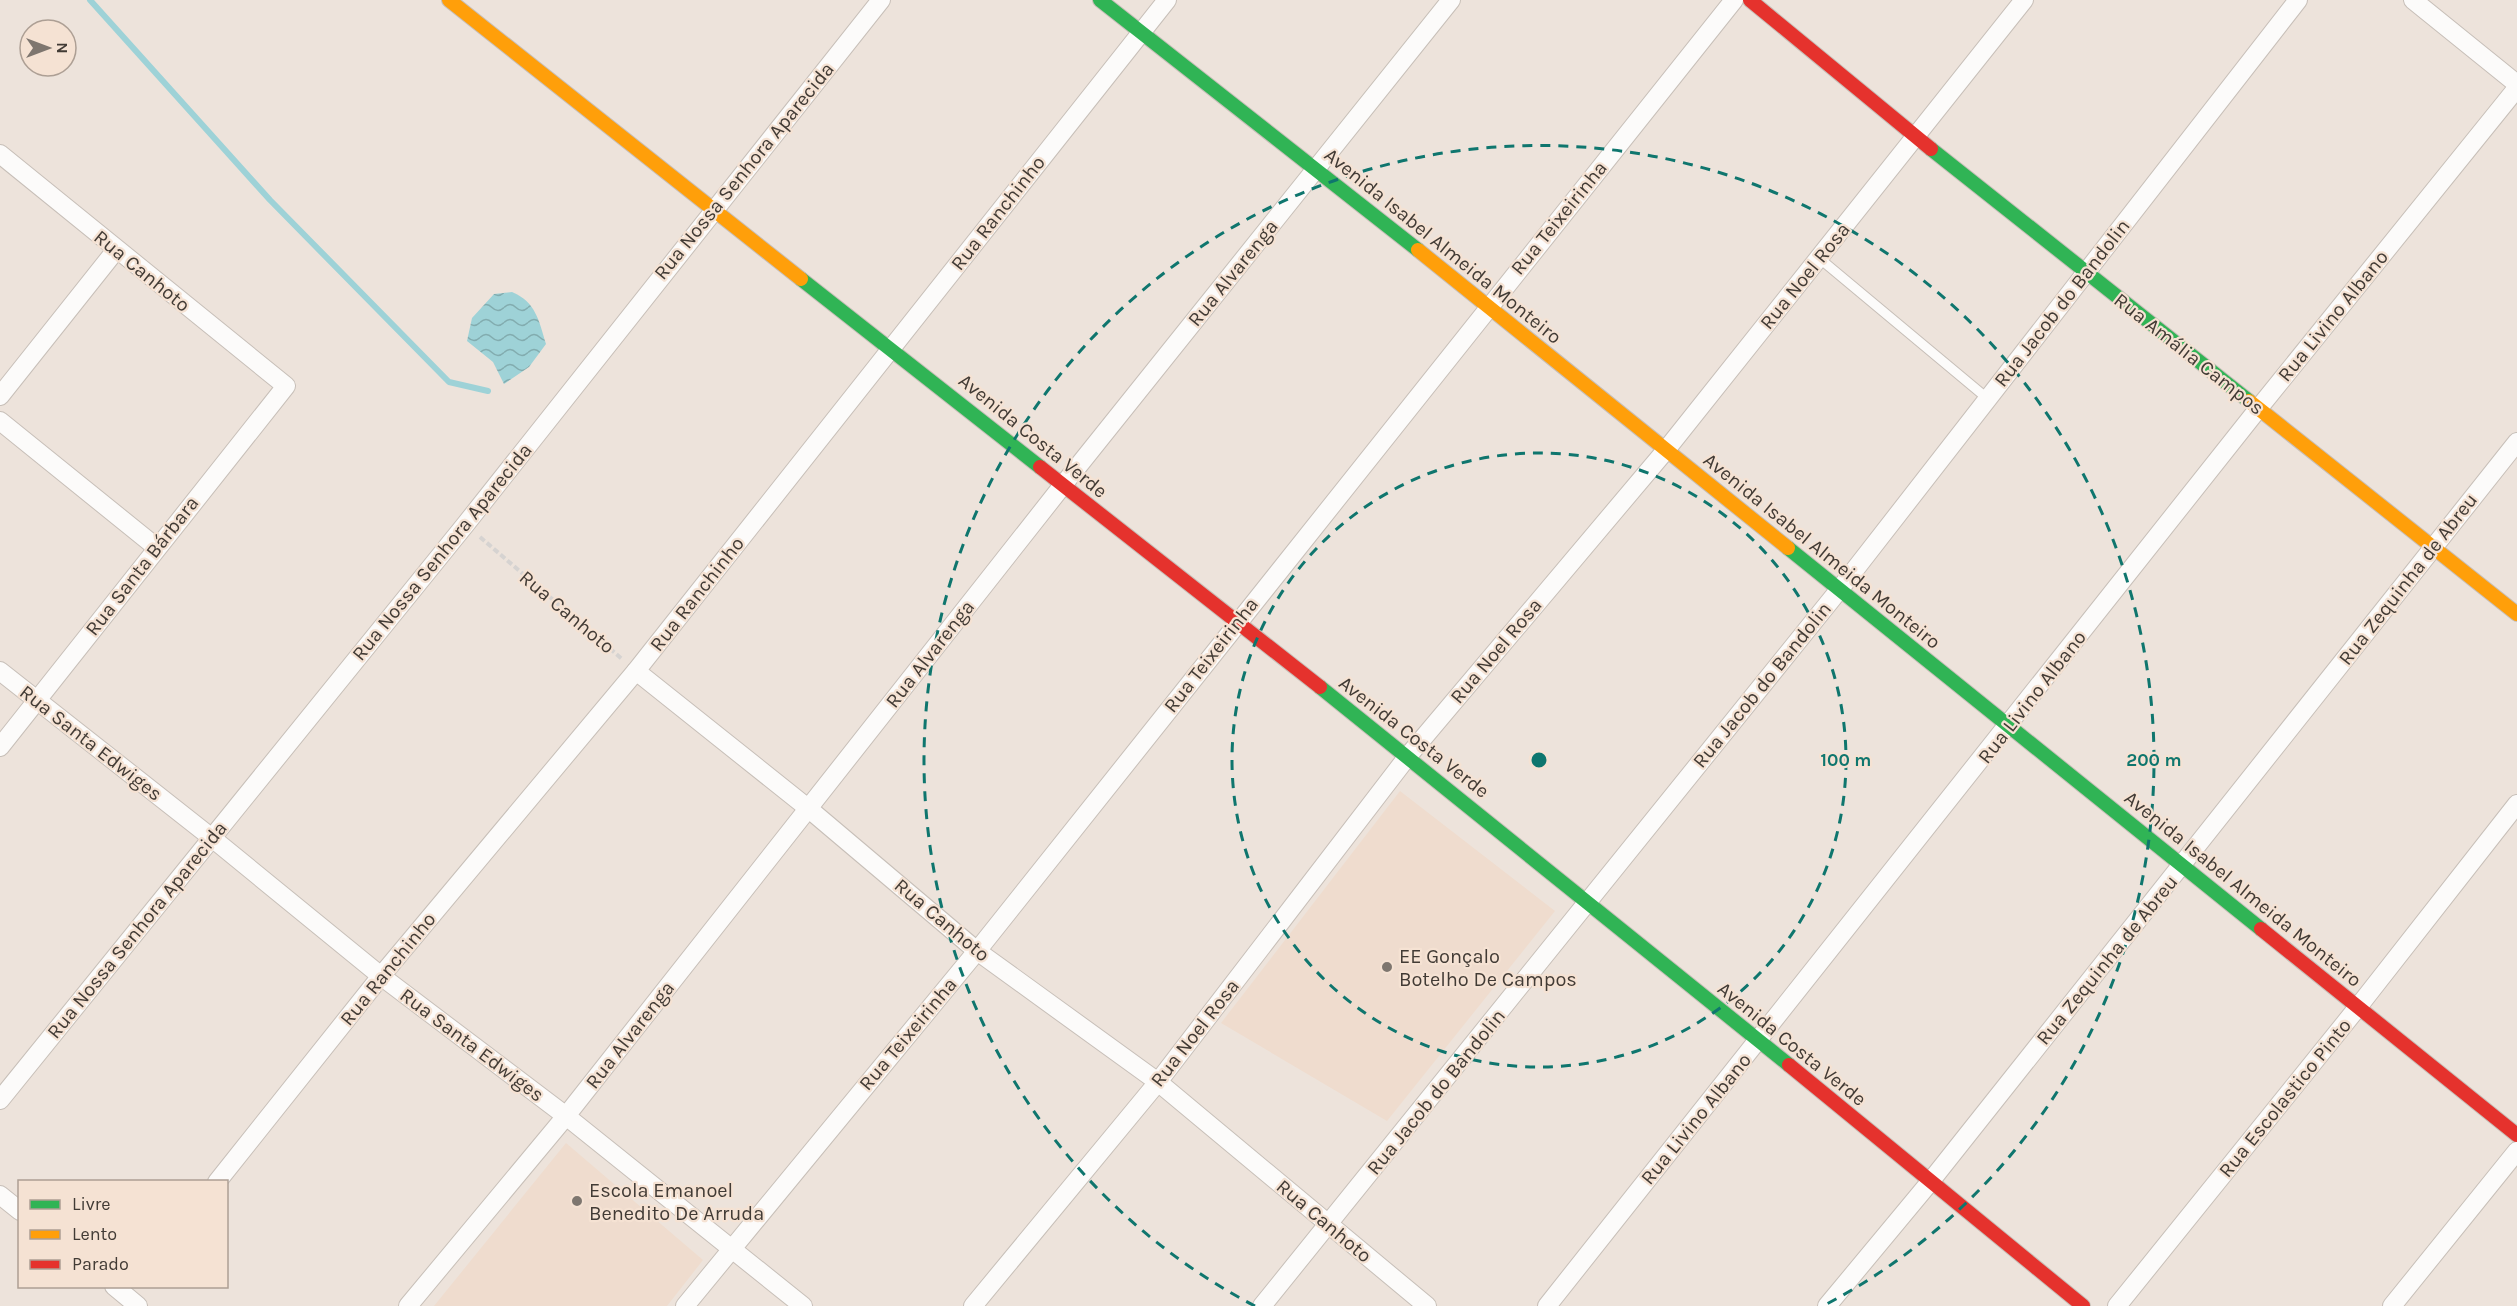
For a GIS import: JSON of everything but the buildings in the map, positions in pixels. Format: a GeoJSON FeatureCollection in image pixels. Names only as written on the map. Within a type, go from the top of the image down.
{"type":"FeatureCollection","features":[{"type":"Feature","properties":{"kind":"street","name":"Avenida Costa Verde"},"geometry":{"type":"LineString","coordinates":[[449,0],[712,210],[891,348],[1236,623],[1408,756],[2083,1306]]}},
{"type":"Feature","properties":{"kind":"street","name":"Rua Nossa Senhora Aparecida"},"geometry":{"type":"LineString","coordinates":[[0,1100],[465,525],[712,210],[881,0]]}},
{"type":"Feature","properties":{"kind":"street","name":"Avenida Isabel Almeida Monteiro"},"geometry":{"type":"LineString","coordinates":[[1100,0],[1317,169],[2517,1135]]}},
{"type":"Feature","properties":{"kind":"street","name":"Rua Ranchinho"},"geometry":{"type":"LineString","coordinates":[[219,1180],[381,976],[636,671],[1167,0]]}},
{"type":"Feature","properties":{"kind":"street","name":"Rua Alvarenga"},"geometry":{"type":"LineString","coordinates":[[408,1306],[566,1116],[1063,485],[1451,0]]}},
{"type":"Feature","properties":{"kind":"street","name":"Rua Teixeirinha"},"geometry":{"type":"LineString","coordinates":[[685,1306],[731,1247],[977,951],[1734,0]]}},
{"type":"Feature","properties":{"kind":"street","name":"Rua Amália Campos"},"geometry":{"type":"LineString","coordinates":[[1750,0],[1916,137],[2517,614]]}},
{"type":"Feature","properties":{"kind":"street","name":"Rua Noel Rosa"},"geometry":{"type":"LineString","coordinates":[[973,1306],[1158,1082],[1408,756],[1666,450],[2024,0]]}},
{"type":"Feature","properties":{"kind":"street","name":"Rua Jacob do Bandolin"},"geometry":{"type":"LineString","coordinates":[[1262,1306],[1839,590],[2298,0]]}},
{"type":"Feature","properties":{"kind":"street"},"geometry":{"type":"LineString","coordinates":[[2413,0],[2517,86]]}},
{"type":"Feature","properties":{"kind":"street","name":"Rua Livino Albano"},"geometry":{"type":"LineString","coordinates":[[1547,1306],[2517,86]]}},
{"type":"Feature","properties":{"kind":"street","name":"Rua Canhoto"},"geometry":{"type":"LineString","coordinates":[[0,154],[286,386]]}},
{"type":"Feature","properties":{"kind":"street"},"geometry":{"type":"LineString","coordinates":[[0,396],[116,250]]}},
{"type":"Feature","properties":{"kind":"street","name":"Rua Santa Bárbara"},"geometry":{"type":"LineString","coordinates":[[0,747],[156,547],[286,386]]}},
{"type":"Feature","properties":{"kind":"street"},"geometry":{"type":"LineString","coordinates":[[0,421],[156,547]]}},
{"type":"Feature","properties":{"kind":"street","name":"Rua Zequinha de Abreu"},"geometry":{"type":"LineString","coordinates":[[1827,1306],[1930,1182],[2517,442]]}},
{"type":"Feature","properties":{"kind":"street","name":"Rua Santa Edwiges"},"geometry":{"type":"LineString","coordinates":[[0,671],[212,838],[381,976],[566,1116],[803,1306]]}},
{"type":"Feature","properties":{"kind":"street","name":"Rua Canhoto"},"geometry":{"type":"LineString","coordinates":[[636,671],[808,808],[977,951],[1158,1082],[1427,1306]]}},
{"type":"Feature","properties":{"kind":"street","name":"Rua Escolastico Pinto"},"geometry":{"type":"LineString","coordinates":[[2117,1306],[2358,1008],[2517,804]]}},
{"type":"Feature","properties":{"kind":"street"},"geometry":{"type":"LineString","coordinates":[[2392,1306],[2517,1151]]}},
{"type":"Feature","properties":{"kind":"street"},"geometry":{"type":"LineString","coordinates":[[0,1195],[18,1209]]}},
{"type":"Feature","properties":{"kind":"lane"},"geometry":{"type":"LineString","coordinates":[[1819,258],[1988,399]]}},
{"type":"Feature","properties":{"kind":"path","name":"Rua Canhoto"},"geometry":{"type":"LineString","coordinates":[[465,525],[636,671]]}},
{"type":"Feature","properties":{"kind":"shaded area","name":"EE Gonçalo Botelho De Campos"},"geometry":{"type":"Polygon","coordinates":[[[1400,791],[1555,911],[1387,1121],[1221,1023],[1400,791]]]}},
{"type":"Feature","properties":{"kind":"shaded area","name":"Escola Emanoel Benedito De Arruda"},"geometry":{"type":"Polygon","coordinates":[[[566,1143],[703,1260],[667,1306],[434,1306],[566,1143]]]}},
{"type":"Feature","properties":{"kind":"water"},"geometry":{"type":"Polygon","coordinates":[[[512,292],[526,301],[535,313],[546,344],[529,367],[504,384],[493,362],[467,341],[472,318],[494,294],[512,292]]]}},
{"type":"Feature","properties":{"kind":"waterway"},"geometry":{"type":"LineString","coordinates":[[90,0],[270,200],[449,382],[488,391]]}},
{"type":"Feature","properties":{"kind":"traffic: fast"},"geometry":{"type":"LineString","coordinates":[[1100,0],[1418,250]]}},
{"type":"Feature","properties":{"kind":"traffic: fast"},"geometry":{"type":"LineString","coordinates":[[1931,149],[2249,401]]}},
{"type":"Feature","properties":{"kind":"traffic: fast"},"geometry":{"type":"LineString","coordinates":[[801,279],[1040,467]]}},
{"type":"Feature","properties":{"kind":"traffic: fast"},"geometry":{"type":"LineString","coordinates":[[1788,548],[2261,929]]}},
{"type":"Feature","properties":{"kind":"traffic: fast"},"geometry":{"type":"LineString","coordinates":[[1320,687],[1789,1065]]}},
{"type":"Feature","properties":{"kind":"traffic: slow"},"geometry":{"type":"LineString","coordinates":[[449,0],[801,279]]}},
{"type":"Feature","properties":{"kind":"traffic: slow"},"geometry":{"type":"LineString","coordinates":[[1418,250],[1788,548]]}},
{"type":"Feature","properties":{"kind":"traffic: slow"},"geometry":{"type":"LineString","coordinates":[[2249,401],[2517,614]]}},
{"type":"Feature","properties":{"kind":"traffic: jam"},"geometry":{"type":"LineString","coordinates":[[1750,0],[1931,149]]}},
{"type":"Feature","properties":{"kind":"traffic: jam"},"geometry":{"type":"LineString","coordinates":[[1040,467],[1320,687]]}},
{"type":"Feature","properties":{"kind":"traffic: jam"},"geometry":{"type":"LineString","coordinates":[[2261,929],[2517,1135]]}},
{"type":"Feature","properties":{"kind":"traffic: jam"},"geometry":{"type":"LineString","coordinates":[[1789,1065],[2083,1306]]}},
{"type":"Feature","properties":{"kind":"place","name":"EE Gonçalo Botelho De Campos"},"geometry":{"type":"Point","coordinates":[1387,967]}},
{"type":"Feature","properties":{"kind":"place","name":"Escola Emanoel Benedito De Arruda"},"geometry":{"type":"Point","coordinates":[577,1201]}}]}
